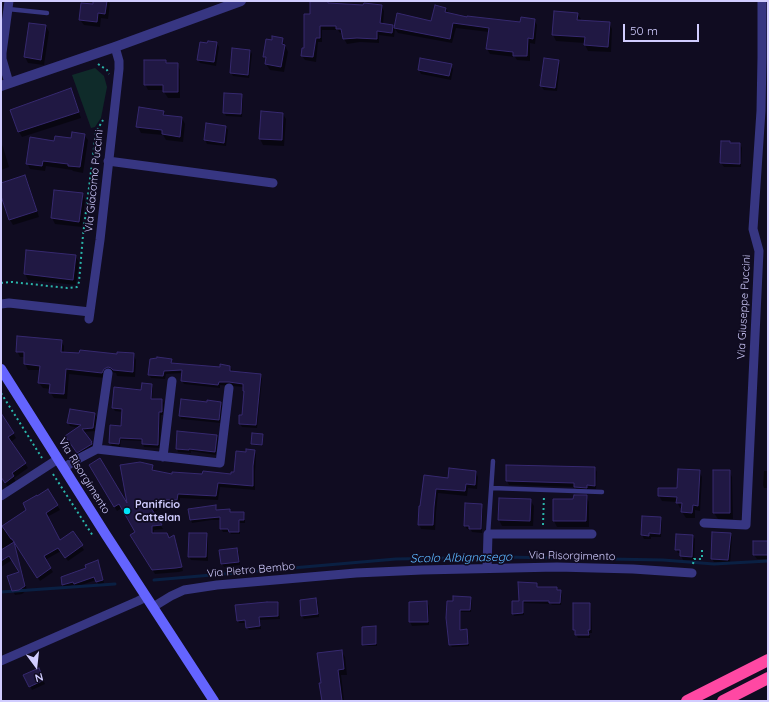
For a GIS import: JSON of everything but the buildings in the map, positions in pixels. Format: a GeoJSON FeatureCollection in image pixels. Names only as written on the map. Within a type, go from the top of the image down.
{"type":"FeatureCollection","features":[{"type":"Feature","properties":{"kind":"highway"},"geometry":{"type":"LineString","coordinates":[[687,701],[768,660]]}},
{"type":"Feature","properties":{"kind":"highway"},"geometry":{"type":"LineString","coordinates":[[723,701],[768,678]]}},
{"type":"Feature","properties":{"kind":"main road","name":"Via Risorgimento"},"geometry":{"type":"LineString","coordinates":[[1,369],[146,597]]}},
{"type":"Feature","properties":{"kind":"main road"},"geometry":{"type":"LineString","coordinates":[[146,597],[214,701]]}},
{"type":"Feature","properties":{"kind":"street"},"geometry":{"type":"LineString","coordinates":[[9,5],[2,53],[5,85],[241,1]]}},
{"type":"Feature","properties":{"kind":"street","name":"Via Giuseppe Puccini"},"geometry":{"type":"LineString","coordinates":[[704,523],[746,525],[759,251],[753,229],[761,103],[762,1]]}},
{"type":"Feature","properties":{"kind":"street","name":"Via Giacomo Puccini"},"geometry":{"type":"LineString","coordinates":[[1,304],[9,303],[89,315],[100,240],[119,69],[119,61],[115,47]]}},
{"type":"Feature","properties":{"kind":"street"},"geometry":{"type":"LineString","coordinates":[[108,162],[273,183]]}},
{"type":"Feature","properties":{"kind":"street"},"geometry":{"type":"LineString","coordinates":[[97,449],[108,373]]}},
{"type":"Feature","properties":{"kind":"street"},"geometry":{"type":"LineString","coordinates":[[162,457],[172,381]]}},
{"type":"Feature","properties":{"kind":"street"},"geometry":{"type":"LineString","coordinates":[[64,468],[97,449],[220,463],[229,388]]}},
{"type":"Feature","properties":{"kind":"street"},"geometry":{"type":"LineString","coordinates":[[1,496],[58,458]]}},
{"type":"Feature","properties":{"kind":"street"},"geometry":{"type":"LineString","coordinates":[[487,561],[488,534],[592,534]]}},
{"type":"Feature","properties":{"kind":"street","name":"Via Risorgimento"},"geometry":{"type":"LineString","coordinates":[[356,573],[487,561],[557,567],[692,572]]}},
{"type":"Feature","properties":{"kind":"street","name":"Via Pietro Bembo"},"geometry":{"type":"LineString","coordinates":[[153,607],[184,590],[217,585],[356,573]]}},
{"type":"Feature","properties":{"kind":"street"},"geometry":{"type":"LineString","coordinates":[[1,661],[146,597]]}},
{"type":"Feature","properties":{"kind":"lane"},"geometry":{"type":"LineString","coordinates":[[9,5],[47,13]]}},
{"type":"Feature","properties":{"kind":"lane"},"geometry":{"type":"LineString","coordinates":[[488,534],[493,461]]}},
{"type":"Feature","properties":{"kind":"lane"},"geometry":{"type":"LineString","coordinates":[[492,488],[602,492]]}},
{"type":"Feature","properties":{"kind":"path"},"geometry":{"type":"LineString","coordinates":[[93,62],[100,64],[110,75]]}},
{"type":"Feature","properties":{"kind":"path"},"geometry":{"type":"LineString","coordinates":[[1,283],[12,282],[67,288],[77,287],[79,282],[83,235],[96,132],[106,114]]}},
{"type":"Feature","properties":{"kind":"path"},"geometry":{"type":"LineString","coordinates":[[1,394],[42,458]]}},
{"type":"Feature","properties":{"kind":"path"},"geometry":{"type":"LineString","coordinates":[[53,474],[93,536]]}},
{"type":"Feature","properties":{"kind":"path"},"geometry":{"type":"LineString","coordinates":[[543,534],[544,490]]}},
{"type":"Feature","properties":{"kind":"path"},"geometry":{"type":"LineString","coordinates":[[694,559],[702,560],[702,548]]}},
{"type":"Feature","properties":{"kind":"green space"},"geometry":{"type":"Polygon","coordinates":[[[95,68],[104,76],[107,87],[101,118],[95,127],[91,128],[72,75],[95,68]]]}},
{"type":"Feature","properties":{"kind":"waterway","name":"Scolo Albignasego"},"geometry":{"type":"LineString","coordinates":[[154,580],[396,559],[503,557],[663,560],[714,564],[768,561]]}},
{"type":"Feature","properties":{"kind":"waterway","name":"Scolo Albignasego"},"geometry":{"type":"LineString","coordinates":[[1,592],[115,584]]}},
{"type":"Feature","properties":{"kind":"place","name":"Panificio Cattelan"},"geometry":{"type":"Point","coordinates":[127,511]}}]}
